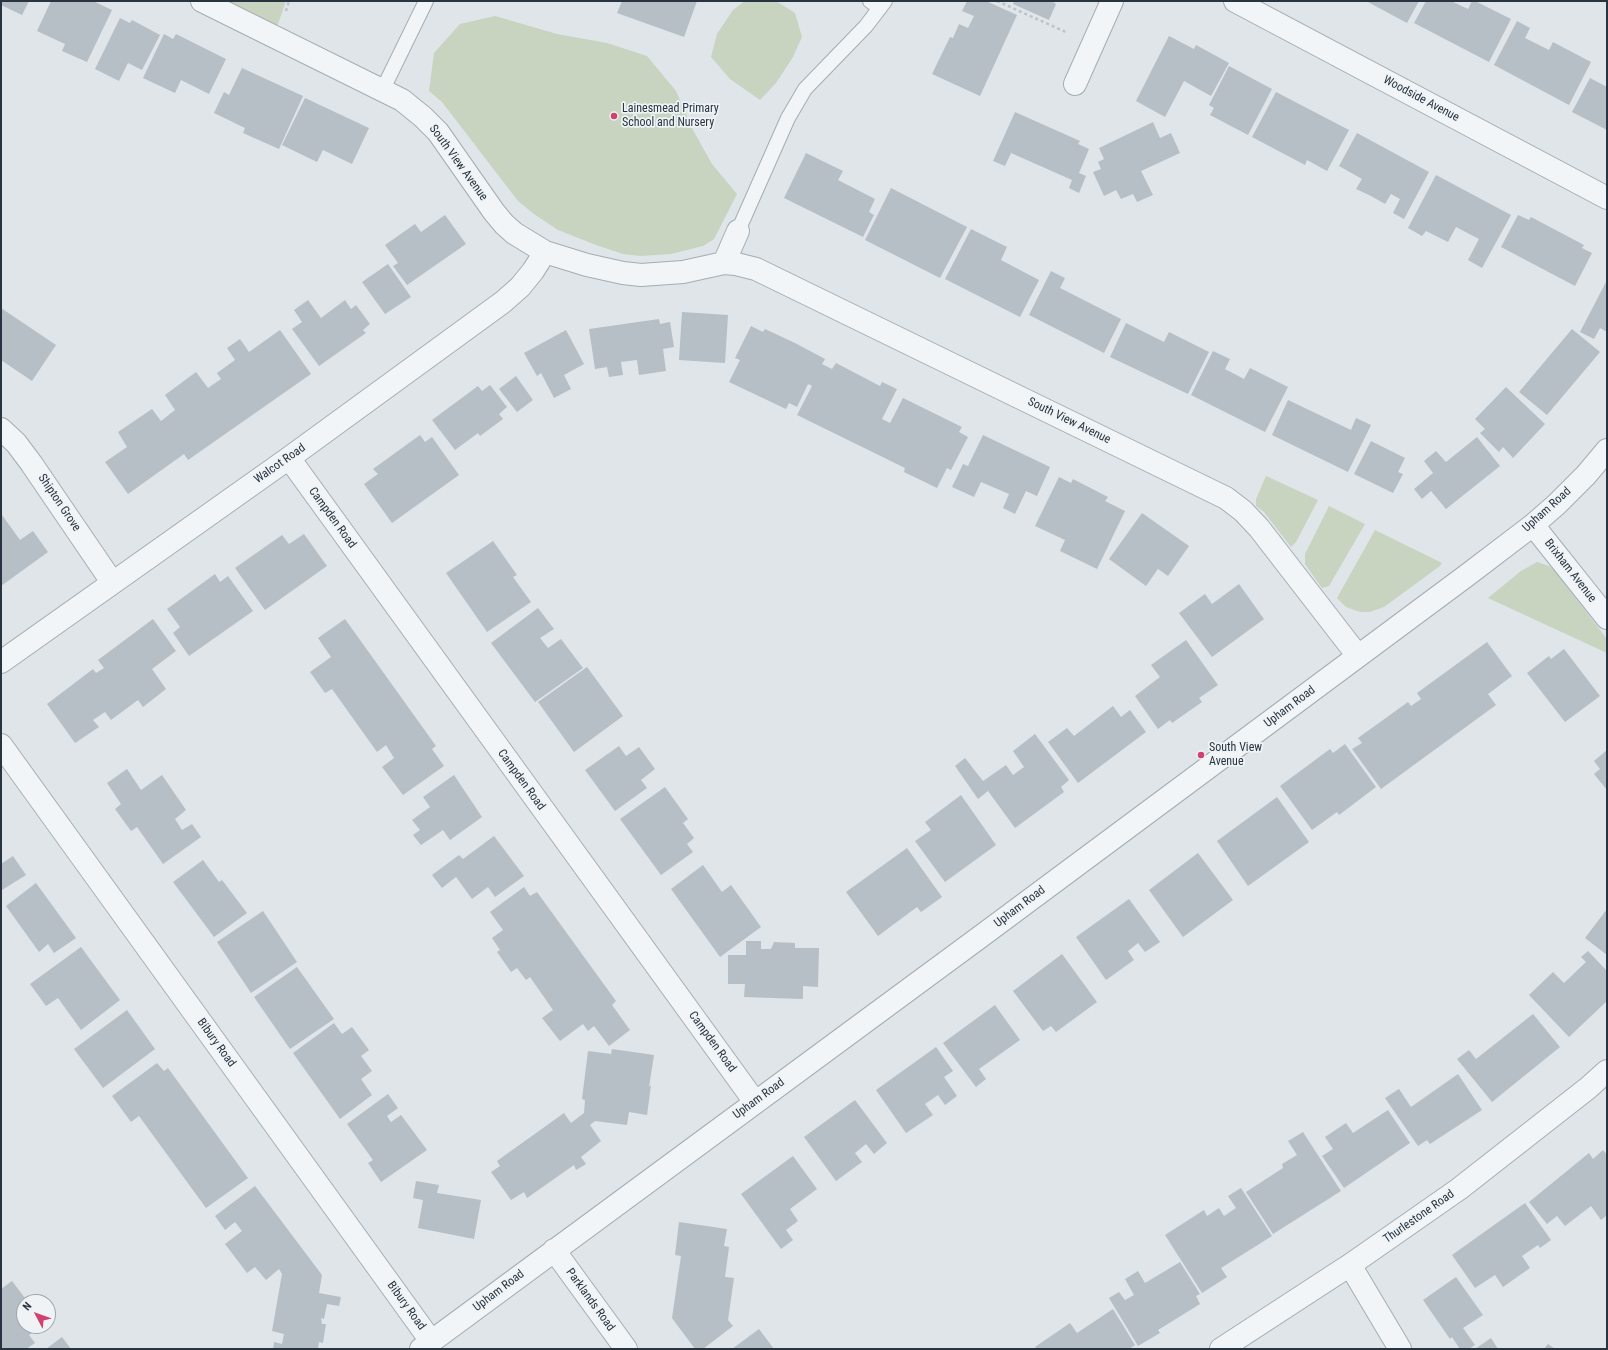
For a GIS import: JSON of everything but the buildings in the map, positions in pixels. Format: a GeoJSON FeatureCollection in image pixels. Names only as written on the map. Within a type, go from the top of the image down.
{"type":"FeatureCollection","features":[{"type":"Feature","properties":{"kind":"street","name":"South View Avenue"},"geometry":{"type":"LineString","coordinates":[[202,1],[402,100],[423,117],[438,132],[504,224],[514,233],[545,252],[587,265],[623,273],[641,275],[683,272],[724,263],[736,264],[756,269],[1226,498],[1243,511],[1259,528],[1358,656]]}},
{"type":"Feature","properties":{"kind":"street"},"geometry":{"type":"LineString","coordinates":[[1075,84],[1112,1]]}},
{"type":"Feature","properties":{"kind":"street","name":"Woodside Avenue"},"geometry":{"type":"LineString","coordinates":[[1235,1],[1607,198]]}},
{"type":"Feature","properties":{"kind":"street"},"geometry":{"type":"LineString","coordinates":[[724,263],[738,231]]}},
{"type":"Feature","properties":{"kind":"street","name":"Walcot Road"},"geometry":{"type":"LineString","coordinates":[[1,662],[288,458],[503,302],[520,288],[545,252]]}},
{"type":"Feature","properties":{"kind":"street","name":"Shipton Grove"},"geometry":{"type":"LineString","coordinates":[[1,429],[16,443],[31,463],[112,582]]}},
{"type":"Feature","properties":{"kind":"street","name":"Upham Road"},"geometry":{"type":"LineString","coordinates":[[426,1345],[1533,525],[1566,494],[1607,450]]}},
{"type":"Feature","properties":{"kind":"street","name":"Campden Road"},"geometry":{"type":"LineString","coordinates":[[288,458],[755,1102]]}},
{"type":"Feature","properties":{"kind":"street","name":"Brixham Avenue"},"geometry":{"type":"LineString","coordinates":[[1533,525],[1607,618]]}},
{"type":"Feature","properties":{"kind":"street","name":"Bibury Road"},"geometry":{"type":"LineString","coordinates":[[1,745],[426,1345]]}},
{"type":"Feature","properties":{"kind":"street","name":"Thurlestone Road"},"geometry":{"type":"LineString","coordinates":[[1221,1349],[1350,1265],[1458,1189],[1576,1098],[1607,1071]]}},
{"type":"Feature","properties":{"kind":"street","name":"Parklands Road"},"geometry":{"type":"LineString","coordinates":[[554,1250],[626,1349]]}},
{"type":"Feature","properties":{"kind":"street"},"geometry":{"type":"LineString","coordinates":[[1350,1265],[1400,1349]]}},
{"type":"Feature","properties":{"kind":"lane"},"geometry":{"type":"LineString","coordinates":[[382,89],[426,1]]}},
{"type":"Feature","properties":{"kind":"lane"},"geometry":{"type":"LineString","coordinates":[[738,231],[788,118],[805,90],[866,26],[878,3]]}},
{"type":"Feature","properties":{"kind":"path"},"geometry":{"type":"LineString","coordinates":[[997,1],[1092,44]]}},
{"type":"Feature","properties":{"kind":"green space"},"geometry":{"type":"Polygon","coordinates":[[[224,1],[286,1],[277,27],[224,1]]]}},
{"type":"Feature","properties":{"kind":"green space"},"geometry":{"type":"Polygon","coordinates":[[[745,1],[776,1],[795,13],[802,37],[793,57],[776,83],[760,100],[730,79],[711,57],[717,34],[733,10],[745,1]]]}},
{"type":"Feature","properties":{"kind":"green space"},"geometry":{"type":"Polygon","coordinates":[[[495,16],[557,34],[607,43],[647,56],[676,91],[693,130],[712,164],[737,194],[714,239],[703,246],[671,254],[641,256],[623,254],[558,230],[518,201],[442,102],[429,91],[434,53],[460,24],[495,16]]]}},
{"type":"Feature","properties":{"kind":"green space"},"geometry":{"type":"Polygon","coordinates":[[[1266,476],[1318,500],[1296,542],[1291,547],[1264,512],[1256,506],[1256,499],[1266,476]]]}},
{"type":"Feature","properties":{"kind":"green space"},"geometry":{"type":"Polygon","coordinates":[[[1329,506],[1365,524],[1329,586],[1322,588],[1305,564],[1305,554],[1329,506]]]}},
{"type":"Feature","properties":{"kind":"green space"},"geometry":{"type":"Polygon","coordinates":[[[1375,530],[1442,563],[1384,607],[1370,612],[1360,612],[1346,607],[1337,598],[1375,530]]]}},
{"type":"Feature","properties":{"kind":"green space"},"geometry":{"type":"Polygon","coordinates":[[[1537,562],[1549,566],[1554,570],[1607,639],[1607,653],[1488,598],[1521,571],[1537,562]]]}},
{"type":"Feature","properties":{"kind":"place","name":"Lainesmead Primary School and Nursery"},"geometry":{"type":"Point","coordinates":[614,116]}},
{"type":"Feature","properties":{"kind":"place","name":"South View Avenue"},"geometry":{"type":"Point","coordinates":[1201,755]}}]}
